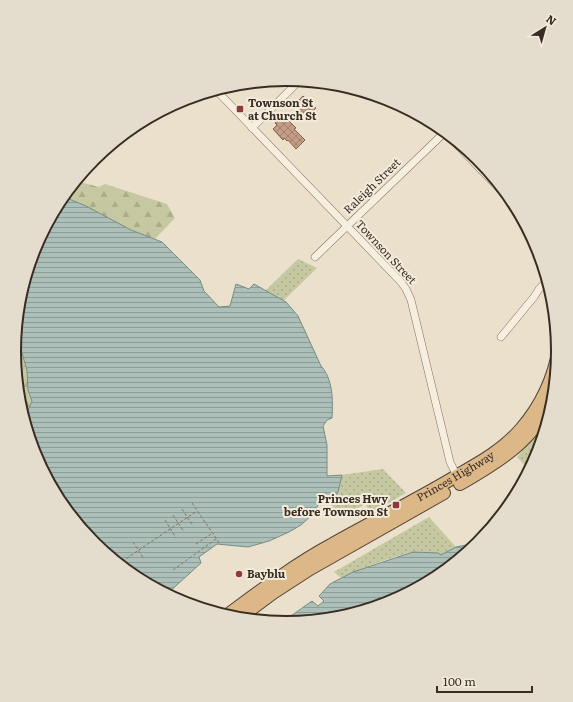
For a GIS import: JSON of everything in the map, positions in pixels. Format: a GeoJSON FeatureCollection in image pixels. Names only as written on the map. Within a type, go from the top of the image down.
{"type":"FeatureCollection","features":[{"type":"Feature","properties":{"kind":"highway","name":"Princes Highway"},"geometry":{"type":"LineString","coordinates":[[233,611],[293,568],[324,549],[457,476],[505,445],[528,421],[539,404],[550,382]]}},
{"type":"Feature","properties":{"kind":"highway","name":"Princes Highway"},"geometry":{"type":"LineString","coordinates":[[246,613],[273,593],[310,569],[501,460],[534,429],[545,412]]}},
{"type":"Feature","properties":{"kind":"street"},"geometry":{"type":"LineString","coordinates":[[252,128],[294,86]]}},
{"type":"Feature","properties":{"kind":"street","name":"Townson Street"},"geometry":{"type":"LineString","coordinates":[[220,94],[401,282],[409,294],[450,462],[457,476]]}},
{"type":"Feature","properties":{"kind":"street","name":"Raleigh Street"},"geometry":{"type":"LineString","coordinates":[[315,256],[442,135]]}},
{"type":"Feature","properties":{"kind":"street"},"geometry":{"type":"LineString","coordinates":[[501,337],[544,284]]}},
{"type":"Feature","properties":{"kind":"path"},"geometry":{"type":"LineString","coordinates":[[192,503],[220,544]]}},
{"type":"Feature","properties":{"kind":"path"},"geometry":{"type":"LineString","coordinates":[[182,509],[193,526]]}},
{"type":"Feature","properties":{"kind":"path"},"geometry":{"type":"LineString","coordinates":[[123,560],[197,511]]}},
{"type":"Feature","properties":{"kind":"path"},"geometry":{"type":"LineString","coordinates":[[173,515],[184,532]]}},
{"type":"Feature","properties":{"kind":"path"},"geometry":{"type":"LineString","coordinates":[[165,520],[176,538]]}},
{"type":"Feature","properties":{"kind":"path"},"geometry":{"type":"LineString","coordinates":[[196,544],[212,533]]}},
{"type":"Feature","properties":{"kind":"path"},"geometry":{"type":"LineString","coordinates":[[173,570],[216,540]]}},
{"type":"Feature","properties":{"kind":"path"},"geometry":{"type":"LineString","coordinates":[[133,542],[144,559]]}},
{"type":"Feature","properties":{"kind":"green space"},"geometry":{"type":"Polygon","coordinates":[[[82,182],[99,187],[105,184],[167,204],[175,218],[155,239],[131,230],[86,206],[69,199],[82,182]]]}},
{"type":"Feature","properties":{"kind":"green space"},"geometry":{"type":"Polygon","coordinates":[[[298,259],[317,268],[283,301],[265,291],[298,259]]]}},
{"type":"Feature","properties":{"kind":"green space"},"geometry":{"type":"Polygon","coordinates":[[[21,350],[27,370],[28,390],[32,401],[28,411],[23,386],[21,350]]]}},
{"type":"Feature","properties":{"kind":"green space"},"geometry":{"type":"Polygon","coordinates":[[[541,428],[526,466],[517,457],[541,428]]]}},
{"type":"Feature","properties":{"kind":"green space"},"geometry":{"type":"Polygon","coordinates":[[[383,469],[406,493],[371,513],[365,504],[341,518],[330,503],[338,492],[342,475],[383,469]]]}},
{"type":"Feature","properties":{"kind":"green space"},"geometry":{"type":"Polygon","coordinates":[[[429,517],[456,547],[441,555],[426,552],[411,552],[375,564],[341,578],[334,572],[429,517]]]}},
{"type":"Feature","properties":{"kind":"water"},"geometry":{"type":"Polygon","coordinates":[[[69,199],[86,206],[131,230],[162,242],[200,280],[204,291],[219,307],[230,306],[236,284],[249,289],[254,284],[286,302],[298,316],[330,383],[332,418],[327,420],[323,426],[327,445],[327,476],[342,475],[338,492],[330,503],[320,502],[313,514],[301,525],[269,541],[248,547],[217,544],[199,557],[201,563],[171,590],[139,572],[111,551],[87,526],[66,499],[41,453],[30,420],[28,411],[32,401],[28,390],[27,370],[21,350],[23,316],[30,282],[41,249],[48,234],[69,199]]]}},
{"type":"Feature","properties":{"kind":"water"},"geometry":{"type":"Polygon","coordinates":[[[468,544],[434,572],[388,596],[338,611],[304,616],[291,616],[312,601],[318,606],[324,601],[319,596],[330,584],[353,572],[413,552],[438,553],[441,555],[456,547],[468,544]]]}},
{"type":"Feature","properties":{"kind":"building"},"geometry":{"type":"Polygon","coordinates":[[[303,96],[316,108],[306,118],[293,106],[303,96]]]}},
{"type":"Feature","properties":{"kind":"building"},"geometry":{"type":"Polygon","coordinates":[[[283,115],[305,140],[296,149],[288,140],[287,141],[284,138],[283,140],[273,129],[277,125],[275,123],[283,115]]]}},
{"type":"Feature","properties":{"kind":"place","name":"Townson St at Church St"},"geometry":{"type":"Point","coordinates":[240,109]}},
{"type":"Feature","properties":{"kind":"place","name":"Princes Hwy before Townson St"},"geometry":{"type":"Point","coordinates":[396,505]}},
{"type":"Feature","properties":{"kind":"place","name":"Bayblu"},"geometry":{"type":"Point","coordinates":[239,574]}}]}
